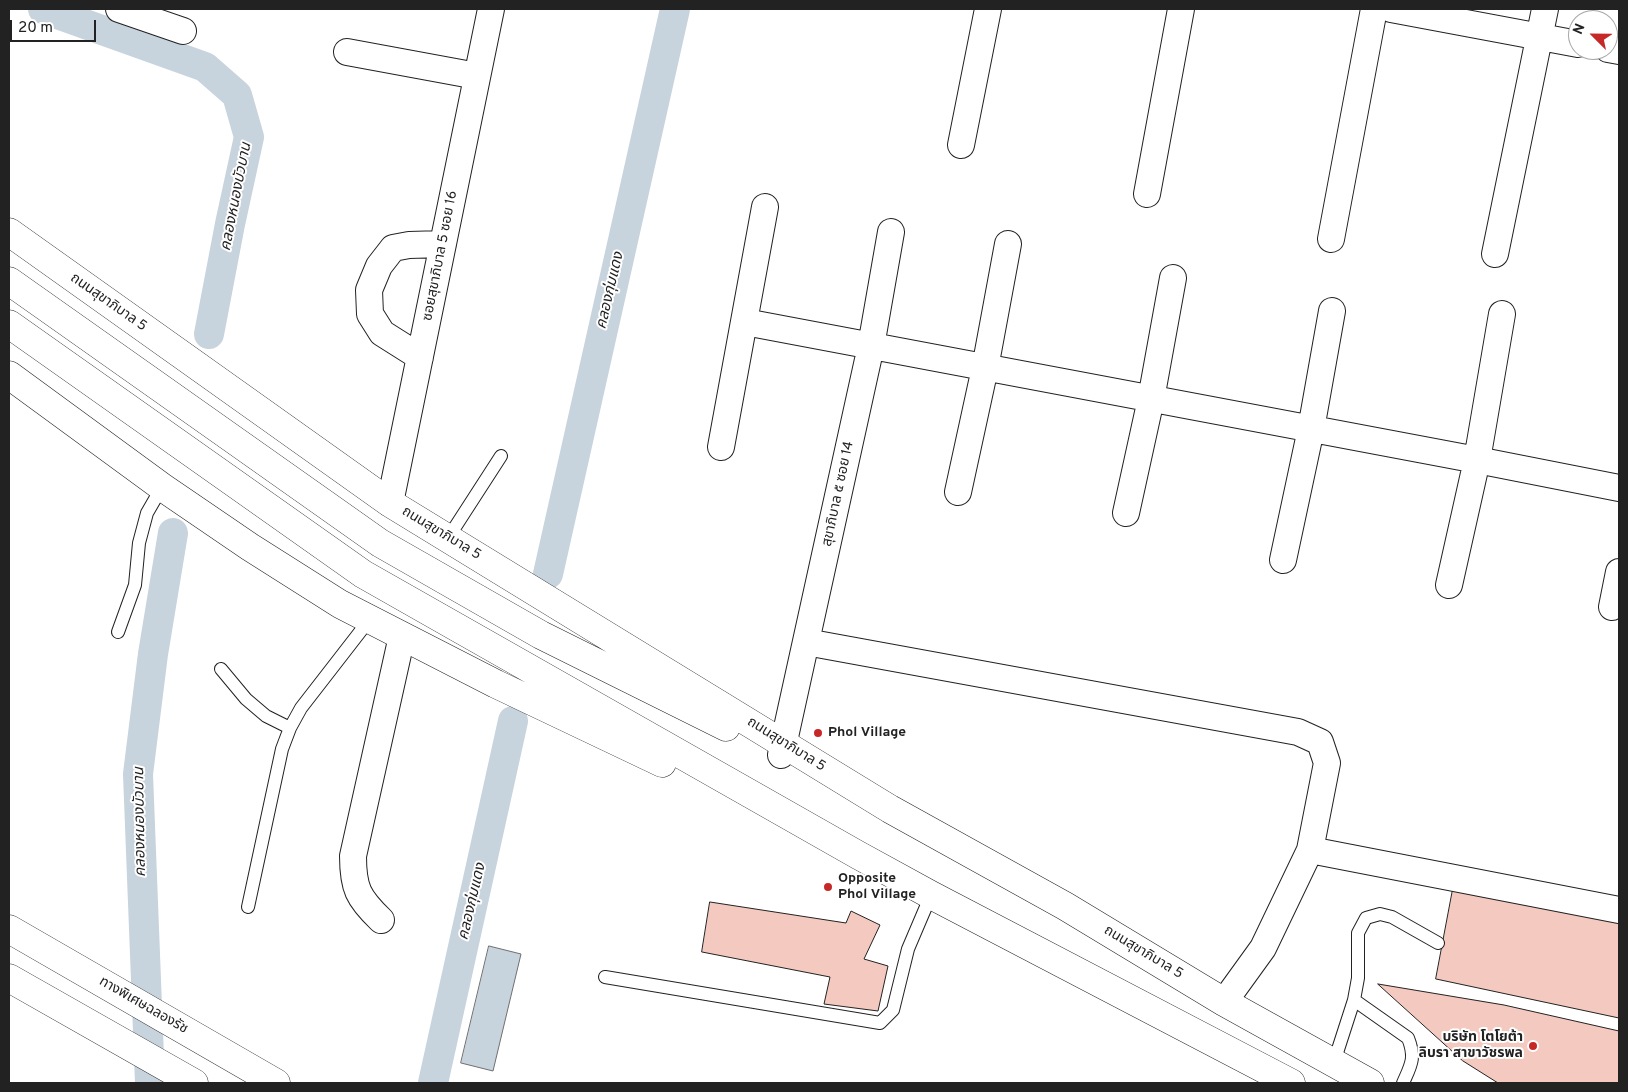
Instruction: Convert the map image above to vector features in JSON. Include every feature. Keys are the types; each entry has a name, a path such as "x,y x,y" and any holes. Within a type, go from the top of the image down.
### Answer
{"main road":[{"name":"ถนนสุขาภิบาล 5","path":"9,232 390,503 782,749 1065,906 1224,1002 1370,1083"},
{"name":"ถนนสุขาภิบาล 5","path":"9,282 380,543 541,634 782,749"},
{"path":"9,324 363,574 858,855 1291,1083"},
{"path":"9,375 162,488 340,604 496,684 858,855"},
{"name":"ทางพิเศษฉลองรัช","path":"9,929 276,1083"},
{"path":"9,978 194,1083"}],"street":[{"path":"118,9 183,31"},
{"name":"ซอยสุขาภิบาล 5 ซอย 16","path":"390,503 490,9"},
{"path":"961,145 988,9"},
{"path":"1147,194 1181,9"},
{"path":"1331,239 1374,9"},
{"path":"1391,9 1568,42"},
{"path":"1495,254 1545,9"},
{"path":"347,52 477,76"},
{"path":"721,446 765,208"},
{"name":"สุขาภิบาล ๕ ซอย 14","path":"782,749 871,346 891,232"},
{"path":"420,358 382,333 370,314 369,290 379,266 393,248 409,245 443,244"},
{"path":"958,492 985,368 1008,244"},
{"path":"1126,513 1151,398 1172,278"},
{"path":"1283,560 1311,430 1332,312"},
{"path":"1449,585 1477,460 1502,314"},
{"path":"745,322 1619,488"},
{"path":"1612,607 1619,572"},
{"path":"381,920 368,908 356,889 353,876 353,856 402,636"},
{"path":"806,642 1298,732 1320,742 1327,763 1310,850 1263,948 1224,1002"},
{"path":"1310,850 1619,910"}],"lane":[{"path":"448,538 501,456"},
{"path":"118,632 135,585 138,543 147,513 162,488"},
{"path":"248,907 282,749 290,728 301,708 370,619"},
{"path":"222,669 252,705 266,716 290,728"},
{"path":"605,977 880,1023 893,1010 908,949 931,895"},
{"path":"1334,1062 1354,1000 1358,978 1358,933 1366,918 1380,914 1392,917 1438,943"},
{"path":"1354,1000 1408,1038 1413,1058 1403,1083"}],"shaded area":[{"path":"489,946 521,954 493,1071 461,1063"}],"building":[{"path":"1453,889 1619,923 1619,1018 1436,979"},
{"path":"710,902 846,923 851,911 880,925 864,959 888,966 878,1011 824,1004 830,977 702,952"},
{"name":"บริษัท โตโยต้า ลิบรา สาขาวัชรพล","path":"1378,984 1504,1005 1619,1031 1619,1083 1498,1083 1463,1061"}],"waterway":[{"name":"คลองหนองบัวบาน","path":"43,9 205,67 237,95 249,137 209,334"},
{"name":"คลองกุ่มแดง","path":"548,574 675,9"},
{"name":"คลองหนองบัวบาน","path":"150,1083 138,774 153,654 173,533"},
{"name":"คลองกุ่มแดง","path":"433,1083 513,721"}],"place":[{"name":"Phol Village","path":"818,733"},
{"name":"Opposite Phol Village","path":"828,887"},
{"name":"บริษัท โตโยต้า ลิบรา สาขาวัชรพล","path":"1533,1046"}]}
